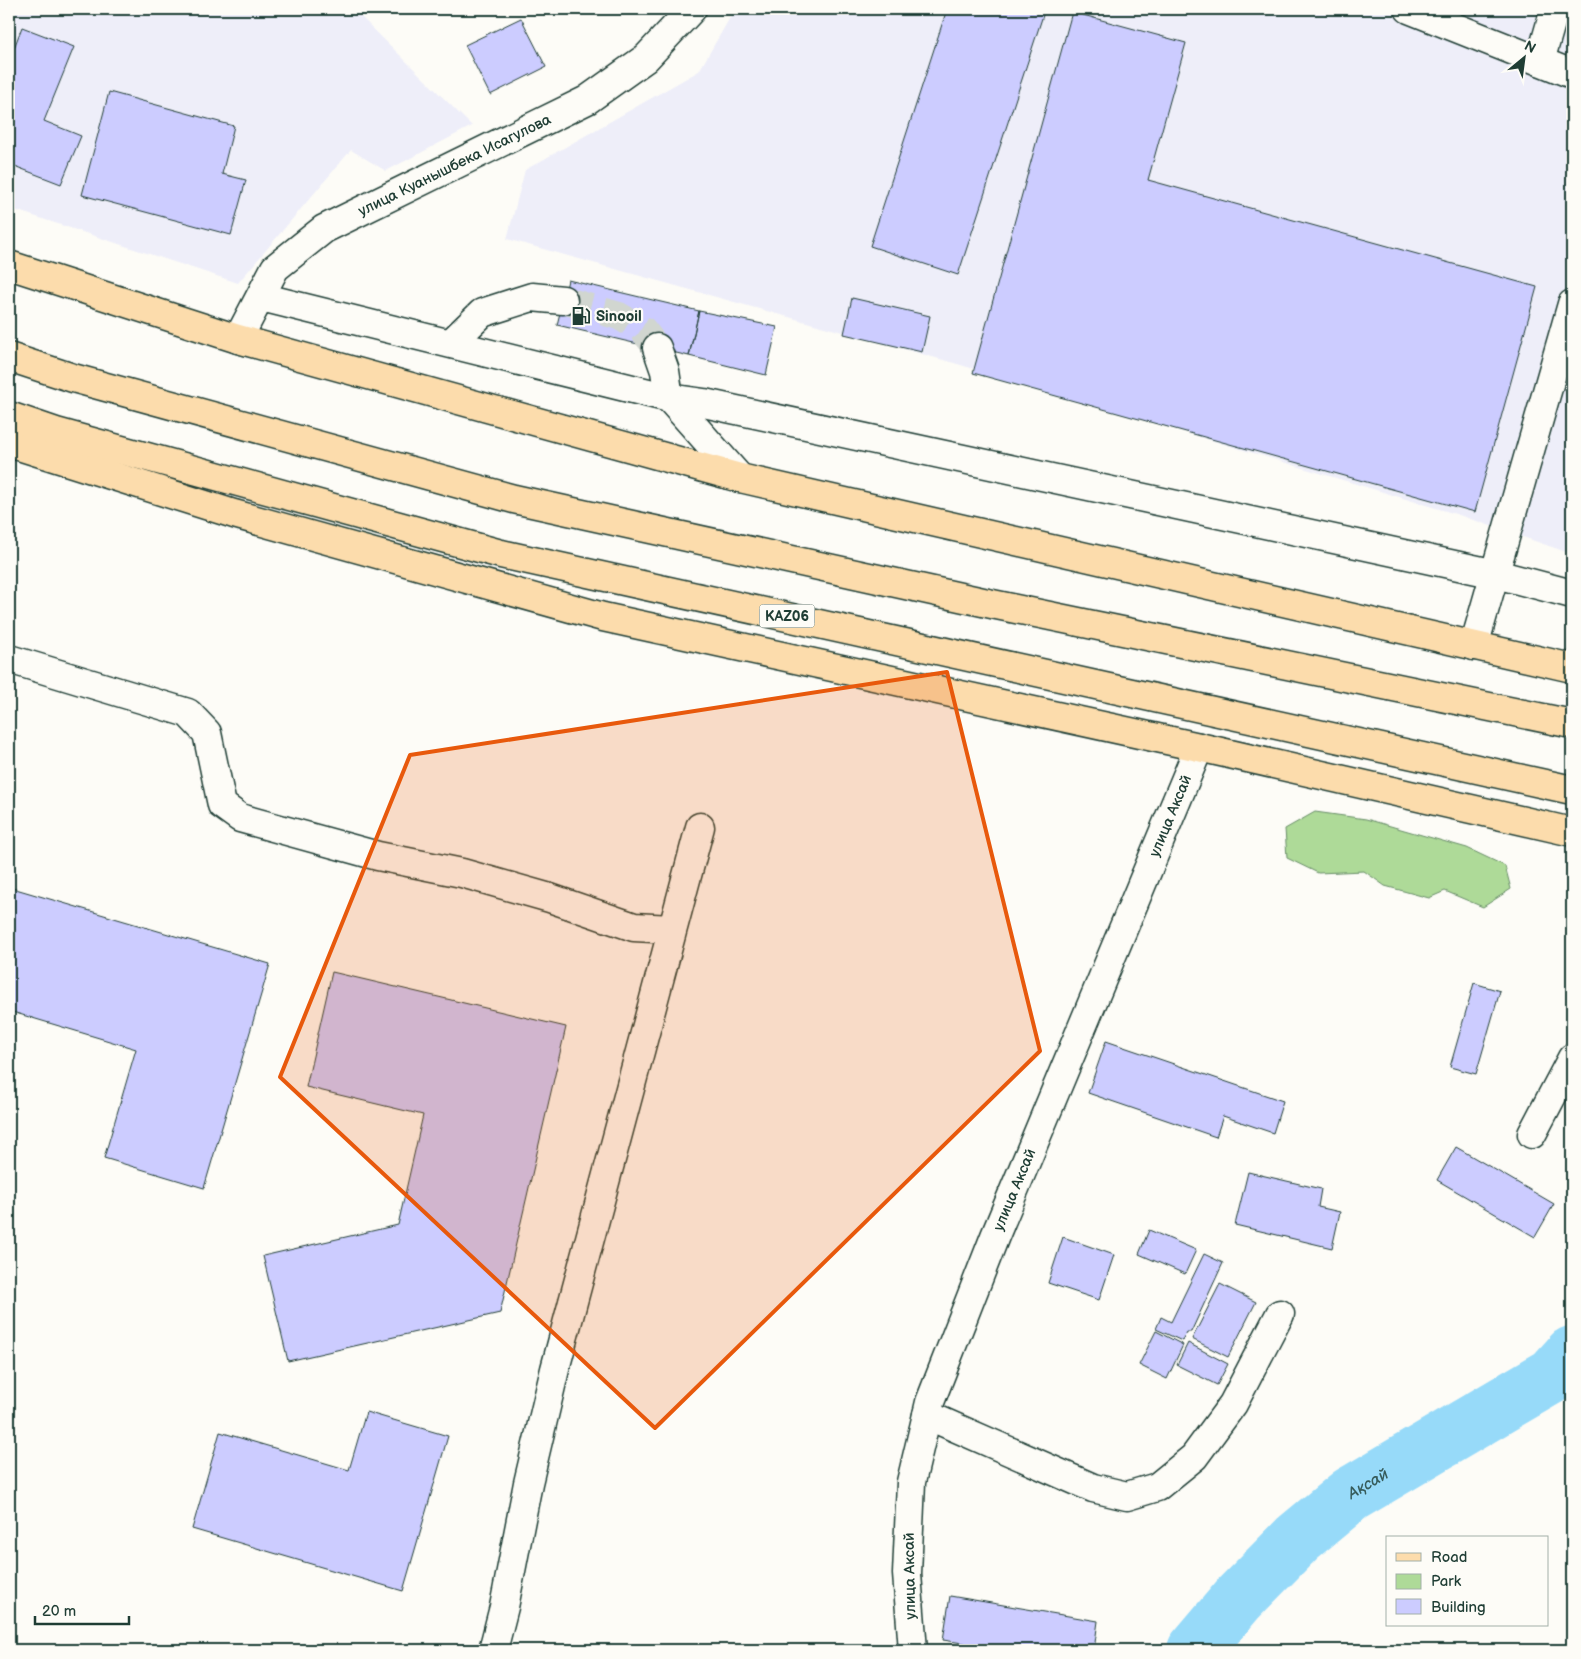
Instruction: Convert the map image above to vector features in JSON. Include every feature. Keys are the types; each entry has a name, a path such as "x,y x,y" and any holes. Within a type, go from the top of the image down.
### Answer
{"main road":[{"path":"9,265 238,339 740,478 1572,668"},
{"path":"9,357 73,378 514,499 992,604 1572,724"},
{"name":"KАZ06","path":"9,416 56,432 500,554 1572,790"},
{"path":"9,443 234,514 603,616 1199,747 1572,832"}],"street":[{"name":"улица Куанышбека Исагулова","path":"238,339 275,268 324,229 587,100 646,58 692,9"},
{"path":"1409,9 1572,74"},
{"path":"1540,61 1555,9"},
{"path":"260,296 669,398 704,403 1496,574 1572,594"},
{"path":"451,343 482,313 532,297 563,300"},
{"path":"1474,646 1572,304"},
{"path":"658,348 665,371 669,398 740,478"},
{"path":"9,659 188,713 206,733 222,804 240,818 378,856 462,873 550,898 634,927 672,929"},
{"name":"улица Аксай","path":"913,1650 907,1574 911,1482 930,1402 995,1236 1199,747"},
{"path":"493,1650 504,1607 528,1483 555,1369 700,827"},
{"path":"1532,1134 1572,1058"},
{"path":"927,1414 1093,1488 1127,1496 1157,1488 1194,1456 1234,1404 1280,1314"}],"highlighted area":[{"path":"947,672 1040,1051 655,1428 280,1077 410,755"}],"shaded area":[{"path":"9,9 353,9 472,126 386,171 351,150 238,283 9,208"},
{"path":"735,9 1572,9 1572,554 1459,515 954,363 507,239 525,170 699,71"}],"green space":[{"path":"1315,812 1366,819 1467,848 1505,866 1511,889 1483,907 1445,891 1429,898 1385,886 1364,871 1318,873 1287,858 1285,829"}],"building":[{"path":"947,9 1045,9 958,275 870,246"},
{"path":"1072,12 1186,43 1148,180 1537,287 1475,512 973,373"},
{"path":"521,18 546,67 490,95 465,45"},
{"path":"22,27 74,47 44,121 81,136 61,184 9,164 9,61"},
{"path":"109,92 234,126 222,174 246,180 231,235 82,195"},
{"path":"568,280 699,311 689,356 557,325"},
{"path":"852,298 930,316 922,352 844,334"},
{"path":"699,311 777,327 766,375 689,356"},
{"path":"9,887 270,964 204,1188 104,1158 136,1049 9,1011"},
{"path":"332,972 566,1027 500,1313 288,1361 263,1256 398,1225 423,1115 306,1087"},
{"path":"1474,983 1500,991 1476,1074 1450,1067"},
{"path":"1106,1041 1283,1101 1273,1133 1223,1116 1216,1137 1088,1093"},
{"path":"1456,1147 1554,1204 1535,1237 1437,1180"},
{"path":"1248,1172 1321,1189 1318,1207 1340,1212 1332,1248 1235,1225"},
{"path":"1149,1230 1196,1250 1185,1274 1139,1254"},
{"path":"1063,1237 1114,1255 1099,1300 1048,1283"},
{"path":"1204,1254 1223,1263 1191,1332 1187,1332 1182,1341 1156,1329 1161,1317 1171,1322"},
{"path":"1220,1284 1256,1302 1228,1357 1192,1339"},
{"path":"1156,1331 1183,1345 1167,1379 1139,1365"},
{"path":"1188,1343 1228,1364 1217,1385 1177,1365"},
{"path":"366,1412 448,1436 403,1591 192,1529 220,1432 349,1470"},
{"path":"950,1596 1098,1621 1094,1650 1008,1650 943,1640"}],"waterway":[{"name":"Ақсай","path":"1195,1650 1239,1598 1298,1538 1351,1494 1553,1375 1572,1354"}],"tunnel":[{"path":"563,300 619,316 643,330 657,348"}],"place":[{"name":"Sinooil","path":"581,316"}]}
